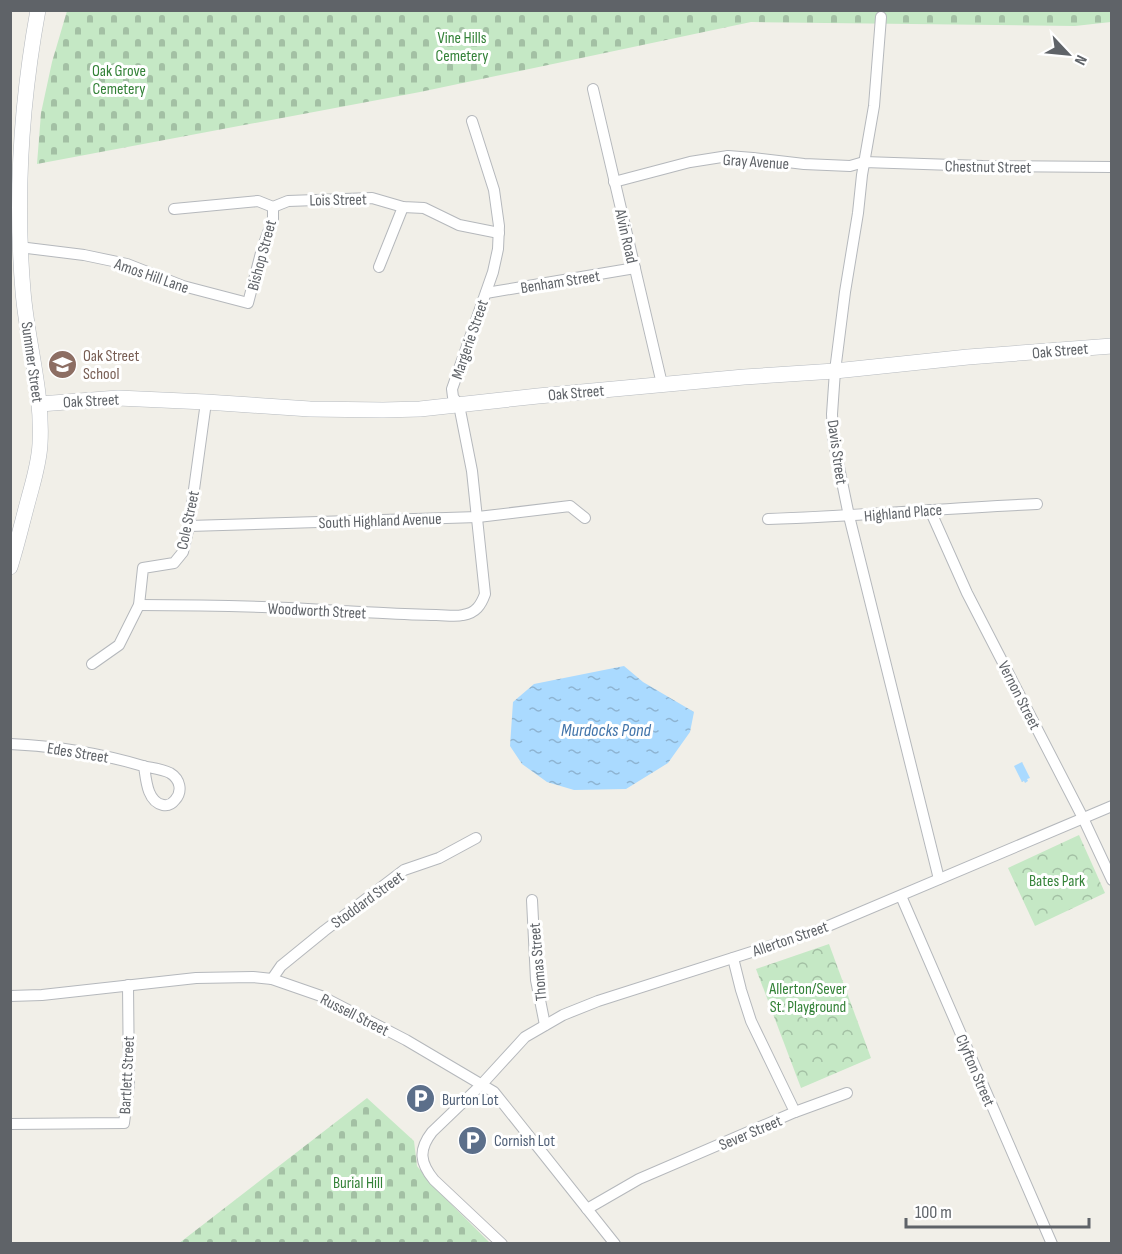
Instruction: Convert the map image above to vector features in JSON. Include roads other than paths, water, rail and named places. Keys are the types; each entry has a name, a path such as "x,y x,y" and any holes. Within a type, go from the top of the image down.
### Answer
{"main road":[{"name":"Summer Street","path":"10,567 39,460 40,442 40,404 24,305 20,247 21,144 26,89 38,10"},
{"path":"10,157 20,177"},
{"name":"Oak Street","path":"40,404 118,398 347,410 420,409 662,384 1112,346"}],"street":[{"name":"Davis Street","path":"881,17 874,106 835,371 833,438 849,516 939,879"},
{"name":"Alvin Road","path":"593,88 662,384"},
{"name":"Margerie Street","path":"472,121 494,190 499,233 497,260 452,389 453,397 459,405 472,471 485,594"},
{"name":"Gray Avenue","path":"614,182 690,162 728,156 838,166 850,166 864,162"},
{"name":"Chestnut Street","path":"864,162 1112,167"},
{"name":"Lois Street","path":"174,209 258,201 273,207 288,201 372,198 403,207 424,208 459,225 499,233"},
{"name":"Bishop Street","path":"248,303 262,249 273,219 273,207"},
{"path":"379,267 403,207"},
{"name":"Amos Hill Lane","path":"20,247 84,255 127,264 183,286 248,303"},
{"name":"Benham Street","path":"486,293 635,268"},
{"name":"Cole Street","path":"92,664 119,645 139,605 143,568 174,563 183,552 189,526 206,402"},
{"name":"Highland Place","path":"768,519 1037,504"},
{"name":"South Highland Avenue","path":"189,526 478,517 570,506 585,518"},
{"name":"Vernon Street","path":"930,510 967,593 1083,818 1112,880"},
{"name":"Woodworth Street","path":"139,605 215,605 462,616 477,609 485,594"},
{"name":"Edes Street","path":"10,744 79,750 144,766"},
{"name":"Allerton Street","path":"502,1244 427,1172 422,1160 422,1150 427,1139 525,1037 563,1015 598,1000 814,932 1112,806"},
{"name":"Stoddard Street","path":"272,979 281,966 404,870 439,858 476,838"},
{"name":"Clyfton Street","path":"901,896 1052,1244"},
{"name":"Thomas Street","path":"532,900 536,980 544,1025"},
{"name":"Sever Street","path":"587,1209 639,1179 795,1112 751,1021 733,957"},
{"name":"Russell Street","path":"10,996 42,995 196,978 253,977 272,979 321,996 406,1040 497,1095 615,1244"},
{"name":"Bartlett Street","path":"10,1124 124,1124 129,1084 128,986"},
{"path":"795,1112 847,1093"}],"water":[{"name":"Murdocks Pond","path":"624,666 643,682 694,712 690,732 668,763 626,789 574,790 547,782 522,764 510,746 513,702 534,684"},
{"path":"1022,762 1030,778 1025,783 1022,782 1014,766"}],"place":[{"name":"Oak Street School","path":"62,364"},
{"name":"Burton Lot","path":"421,1099"},
{"name":"Cornish Lot","path":"473,1140"}],"park label":[{"name":"Vine Hills Cemetery","path":"462,46"},
{"name":"Oak Grove Cemetery","path":"119,79"},
{"name":"Bates Park","path":"1057,880"},
{"name":"Allerton/Sever St. Playground","path":"808,997"},
{"name":"Burial Hill","path":"358,1182"}]}
